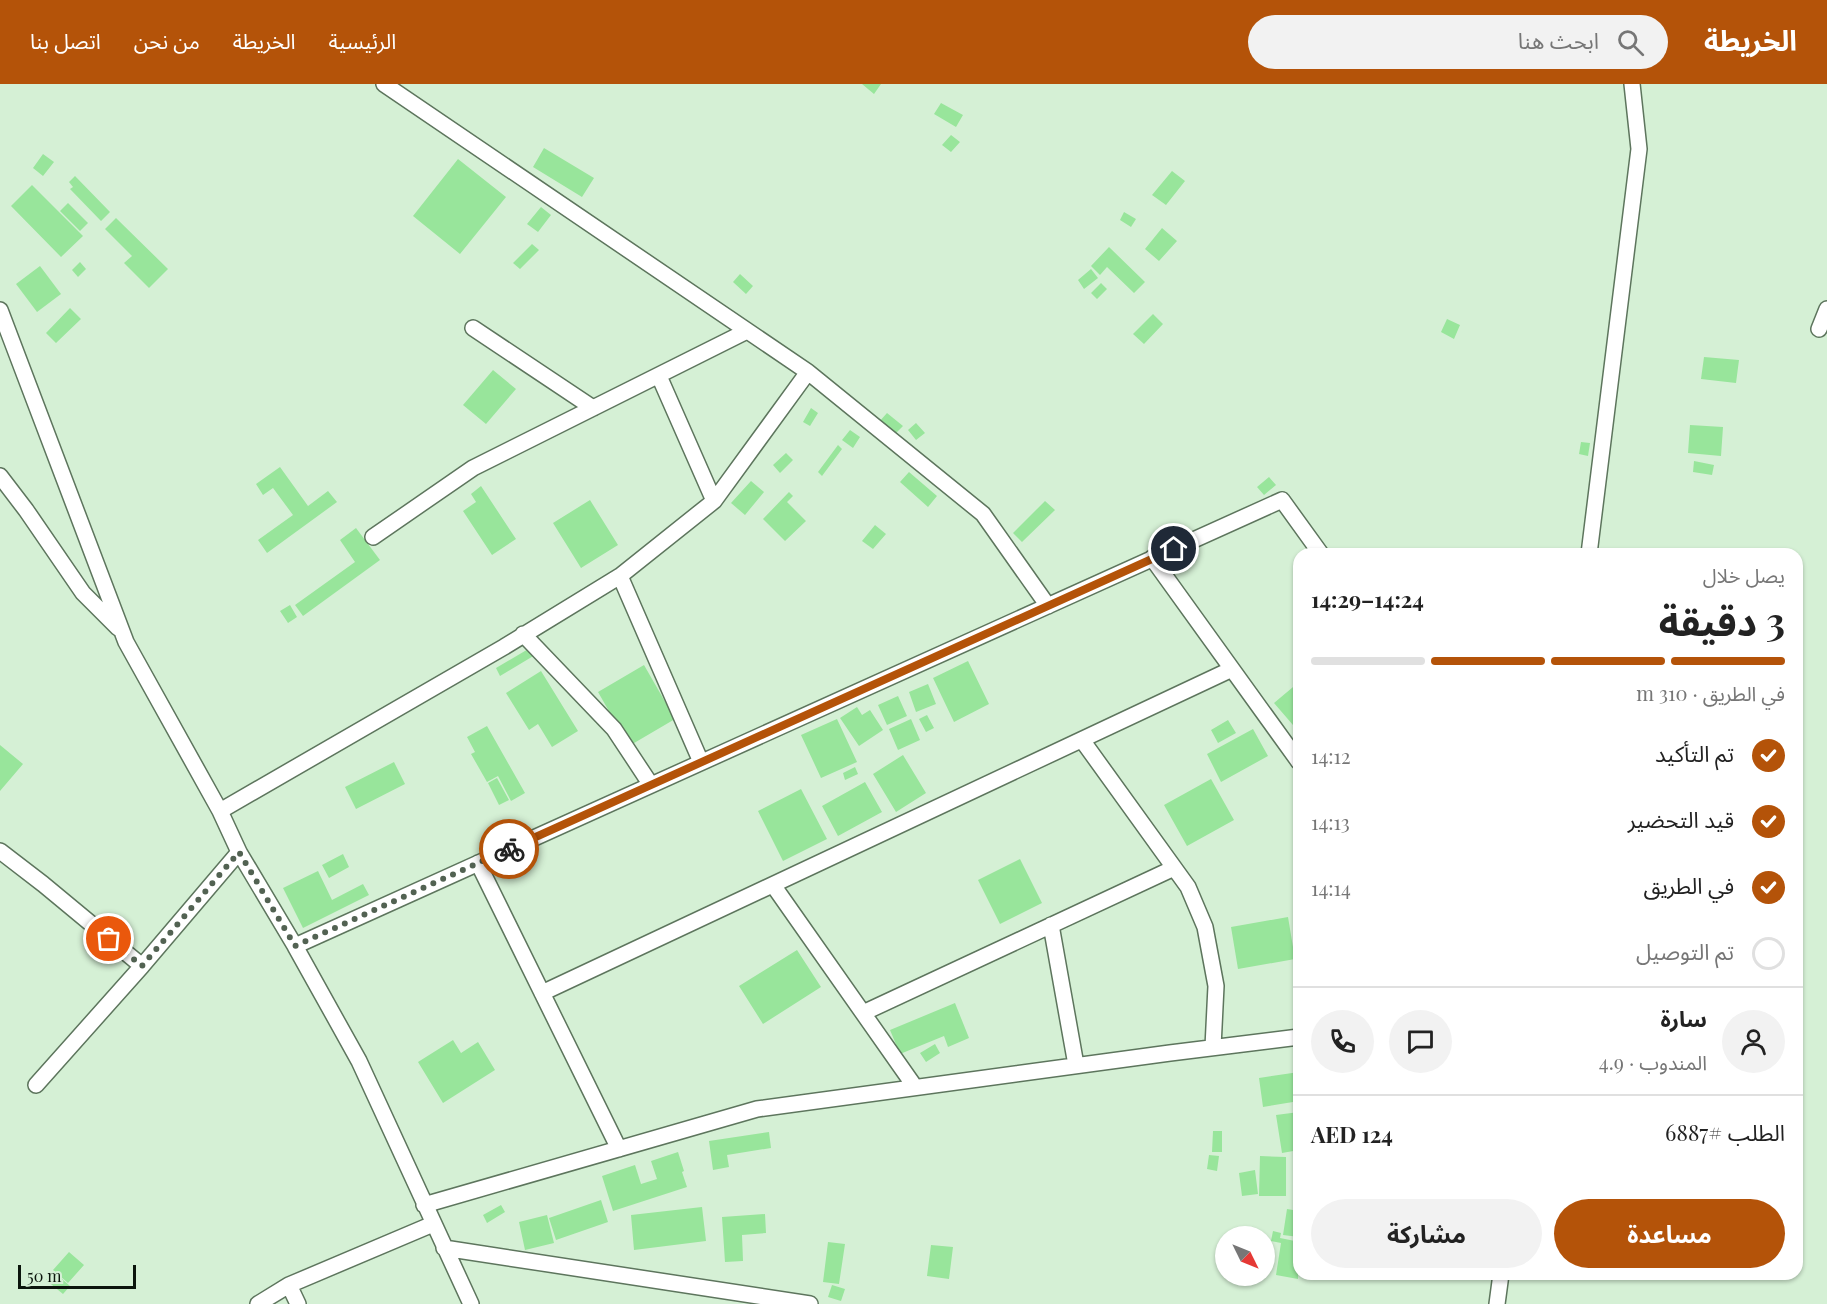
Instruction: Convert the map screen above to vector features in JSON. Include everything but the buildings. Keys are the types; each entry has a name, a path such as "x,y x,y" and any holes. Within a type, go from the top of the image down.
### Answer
{"street":[{"path":"384,84 808,372 983,514 1048,606"},
{"path":"1590,548 1639,149 1632,84"},
{"path":"1819,329 1827,309"},
{"path":"0,310 126,642 220,811 239,852 359,1061 471,1304"},
{"path":"472,328 593,408"},
{"path":"373,537 473,468 747,331"},
{"path":"220,811 620,576 714,501 808,372"},
{"path":"659,376 714,501"},
{"path":"0,476 83,593 122,632"},
{"path":"295,946 1282,500 1317,548"},
{"path":"1152,558 1293,754"},
{"path":"620,576 701,762"},
{"path":"524,634 614,729 651,784"},
{"path":"542,993 1232,669"},
{"path":"1082,740 1188,886 1205,927 1216,986 1213,1047"},
{"path":"0,851 142,966"},
{"path":"36,1084 142,966 239,852"},
{"path":"478,863 619,1149"},
{"path":"863,1013 1174,868"},
{"path":"773,885 915,1087"},
{"path":"1050,926 1076,1065"},
{"path":"424,1204 757,1109 1293,1038"},
{"path":"258,1304 289,1285 433,1224"},
{"path":"444,1248 810,1304"},
{"path":"1497,1304 1500,1280"},
{"path":"289,1285 298,1304"}],"way so far":[{"path":"109,939 142,966 239,852 295,946 509,849"}],"route":[{"path":"509,849 1174,549"}]}
